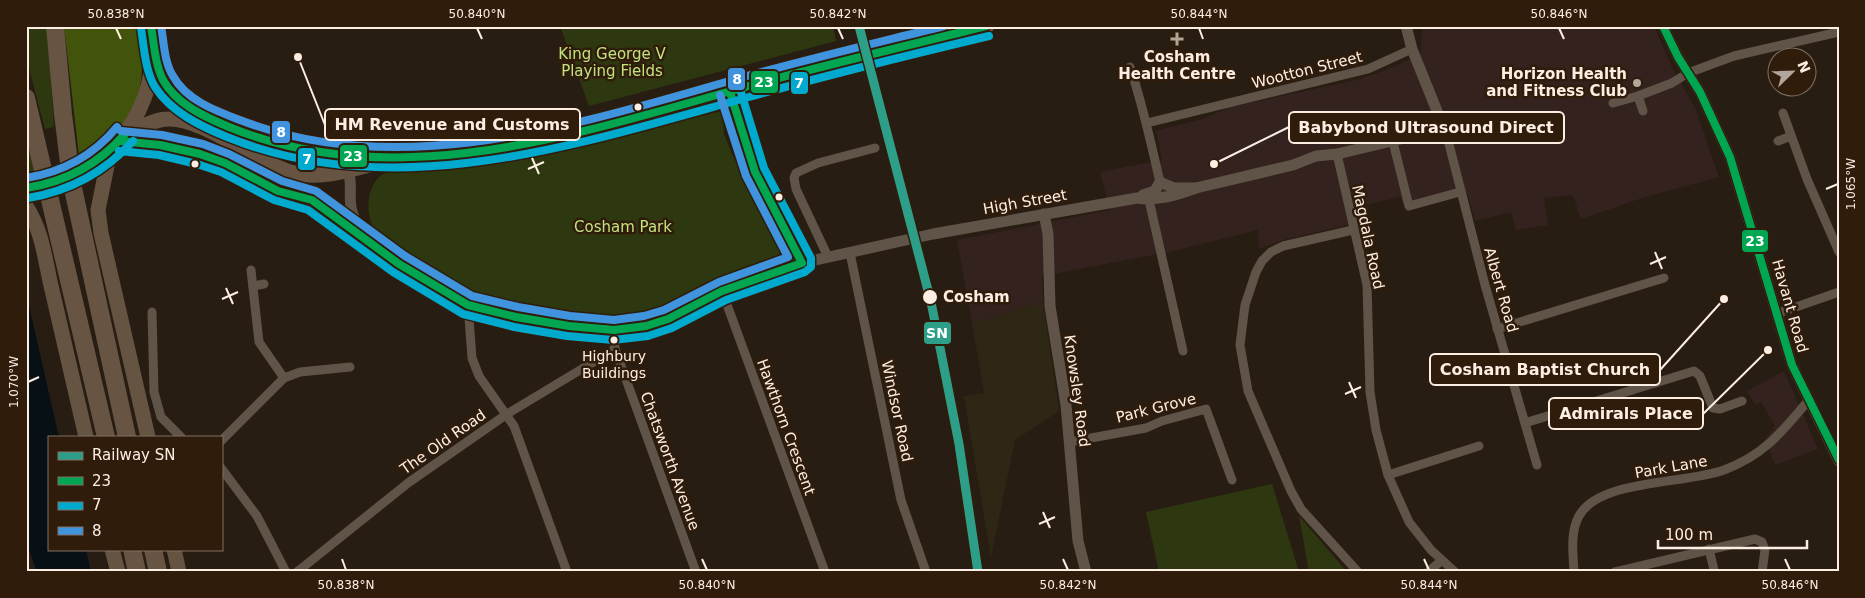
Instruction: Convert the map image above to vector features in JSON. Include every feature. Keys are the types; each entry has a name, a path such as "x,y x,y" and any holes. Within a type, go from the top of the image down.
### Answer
{"highway":[{"path":"56,26 63,114 81,229 127,436"},
{"path":"26,98 106,436"},
{"path":"110,151 98,210 101,233 148,436"},
{"path":"26,206 42,240 86,436"},
{"path":"26,223 41,255 51,285"},
{"path":"112,550 118,572"},
{"path":"132,550 137,572"},
{"path":"152,550 158,572"},
{"path":"174,550 179,572"}],"main road":[{"path":"151,26 163,79 186,105 225,125 260,138 299,150 343,156 466,153 544,139 987,26"},
{"path":"26,188 45,185 76,175 110,151 125,134 142,106 148,89 153,69 154,42"},
{"path":"125,134 167,119 178,120 291,172 322,175 349,172 399,156"}],"street":[{"path":"1183,351 1143,199 1182,194 1196,188 1293,165 1316,156 1337,154 1426,133 1434,126 1437,111 1412,49 1406,26"},
{"name":"Havant Road","path":"1664,26 1712,116 1730,157 1792,364 1808,401 1839,461"},
{"path":"1613,103 1638,96 1672,83 1688,73 1755,50 1839,32"},
{"name":"Wootton Street","path":"1147,123 1362,71 1412,49"},
{"path":"1130,67 1147,123 1160,182 1174,188 1196,188"},
{"path":"1638,96 1643,111"},
{"path":"1783,113 1807,179 1839,252"},
{"name":"Albert Road","path":"1434,126 1444,132 1448,140 1460,192 1497,328 1537,465"},
{"path":"1778,141 1791,136"},
{"path":"1393,142 1409,206 1460,192"},
{"path":"828,257 796,189 794,178 796,173 818,163 875,148"},
{"name":"Magdala Road","path":"1337,154 1367,285 1372,410 1388,476 1409,522 1441,561 1455,572"},
{"path":"343,156 349,172 349,206 354,220 369,240"},
{"path":"291,172 312,200 369,240"},
{"name":"High Street","path":"369,240 399,264 468,305 534,320 614,330 646,326 668,319 722,291 789,267 918,237 1044,214 1143,199 1155,191 1160,182"},
{"name":"Knowsley Road","path":"1044,214 1048,234 1050,306 1066,405 1078,541 1086,572"},
{"path":"1353,230 1283,246 1271,252 1262,261 1256,272 1245,305 1240,345 1248,390 1291,492 1301,509 1358,572"},
{"name":"Windsor Road","path":"850,253 901,500 926,572"},
{"path":"251,270 259,342 284,378"},
{"path":"1497,328 1664,278"},
{"path":"253,286 264,284"},
{"name":"Hawthorn Crescent","path":"722,291 825,572"},
{"path":"1776,314 1839,292"},
{"path":"468,305 472,358 479,376 514,426 567,572"},
{"path":"152,312 154,392 161,418 180,436"},
{"name":"Chatsworth Avenue","path":"614,330 615,349 696,572"},
{"name":"The Old Road","path":"297,572 408,482 507,414 615,349"},
{"path":"222,440 284,378 300,372 350,367"},
{"path":"1524,423 1694,372 1700,376 1712,408 1720,409 1742,401"},
{"name":"Park Lane","path":"1574,572 1573,536 1578,517 1593,500 1614,492 1710,475 1727,469 1762,451 1775,441 1808,401"},
{"name":"Park Grove","path":"1069,442 1146,428 1162,421 1206,409 1232,480"},
{"path":"1388,476 1479,446"},
{"path":"222,469 234,483 256,516 286,572"},
{"path":"1615,572 1640,569 1748,539 1759,539 1764,546 1762,572"},
{"path":"1709,549 1714,570"},
{"path":"1428,572 1441,561"}],"shaded area":[{"path":"1422,26 1654,26 1672,67 1696,110 1719,177 1642,198 1581,219 1573,195 1544,198 1548,225 1516,230 1511,212 1475,221 1467,193 1406,212 1400,197 1356,207 1360,222 1283,240 1259,249 1258,230 1169,252 1042,276 1043,302 972,323 957,240 1110,210 1100,172 1162,160 1156,131 1202,119 1231,107 1361,79 1396,66 1421,53"},
{"path":"26,293 59,436 48,436 48,550 86,550 91,572 37,572 26,541"},
{"path":"1043,302 1059,411 1015,440 991,557 964,396 984,393 972,323"},
{"path":"1784,371 1818,449 1775,465 1765,439 1775,426 1761,402 1755,405 1747,391"}],"green space":[{"path":"26,26 48,26 54,127 45,129 26,57"},
{"path":"64,26 136,26 142,57 140,87 130,116 111,141 80,164"},
{"name":"King George V Playing Fields","path":"560,26 833,26 836,41 589,106"},
{"path":"731,108 750,172 738,149 733,134 729,109"},
{"name":"Cosham Park","path":"722,111 724,134 732,154 786,253 713,283 657,313 628,318 525,308 478,295 434,273 374,229 371,222 368,207 370,192 377,179 387,172 447,169 516,158 585,144"},
{"path":"26,140 36,176 26,177"},
{"path":"1272,484 1299,572 1159,572 1146,512"},
{"path":"1299,516 1347,572 1309,572"}],"rail line":[{"name":"SN","path":"859,26 931,302 959,444 978,572"}],"transit line":[{"name":"23","path":"151,26 156,61 163,80 183,103 210,119 229,127 293,147 357,156 423,157 488,150 554,138 805,71 986,26"},
{"name":"8","path":"161,26 166,58 170,70 186,92 202,104 240,120 301,138 364,146 427,146 491,140 555,128 791,64 944,26"},
{"name":"23","path":"1663,26 1678,57 1700,92 1730,157 1792,365 1839,460"},
{"name":"7","path":"141,28 147,66 155,87 169,104 207,128 227,137 291,157 356,166 422,167 489,160 555,148 839,73 989,36"},
{"name":"7","path":"119,151 159,155 197,164 221,172 274,200 308,210 393,272 463,314 514,327 567,336 613,340 648,336 672,328 726,300 805,272 811,267 811,258 764,168 740,89"},
{"name":"23","path":"120,141 160,145 200,154 225,163 278,191 312,200 399,264 468,305 516,317 569,326 614,330 646,326 668,319 722,291 802,263 755,172 730,92"},
{"name":"8","path":"121,131 162,135 203,144 229,154 282,181 316,191 405,256 472,296 518,307 570,316 614,320 644,316 664,310 719,282 788,257 746,176 720,95"},
{"name":"8","path":"26,178 53,172 77,161 98,146 117,127"},
{"name":"23","path":"26,188 55,181 80,170 104,155 125,134"},
{"name":"7","path":"28,198 58,191 85,179 110,162 133,141"}],"place":[{"name":"Cosham Health Centre","path":"1177,39"},
{"name":"HM Revenue and Customs","path":"298,57"},
{"name":"Horizon Health and Fitness Club","path":"1637,83"},
{"name":"Babybond Ultrasound Direct","path":"1214,164"},
{"name":"Cosham","path":"930,297"},
{"name":"Cosham Baptist Church","path":"1724,299"},
{"name":"Highbury Buildings","path":"614,340"},
{"name":"Admirals Place","path":"1768,350"}]}
